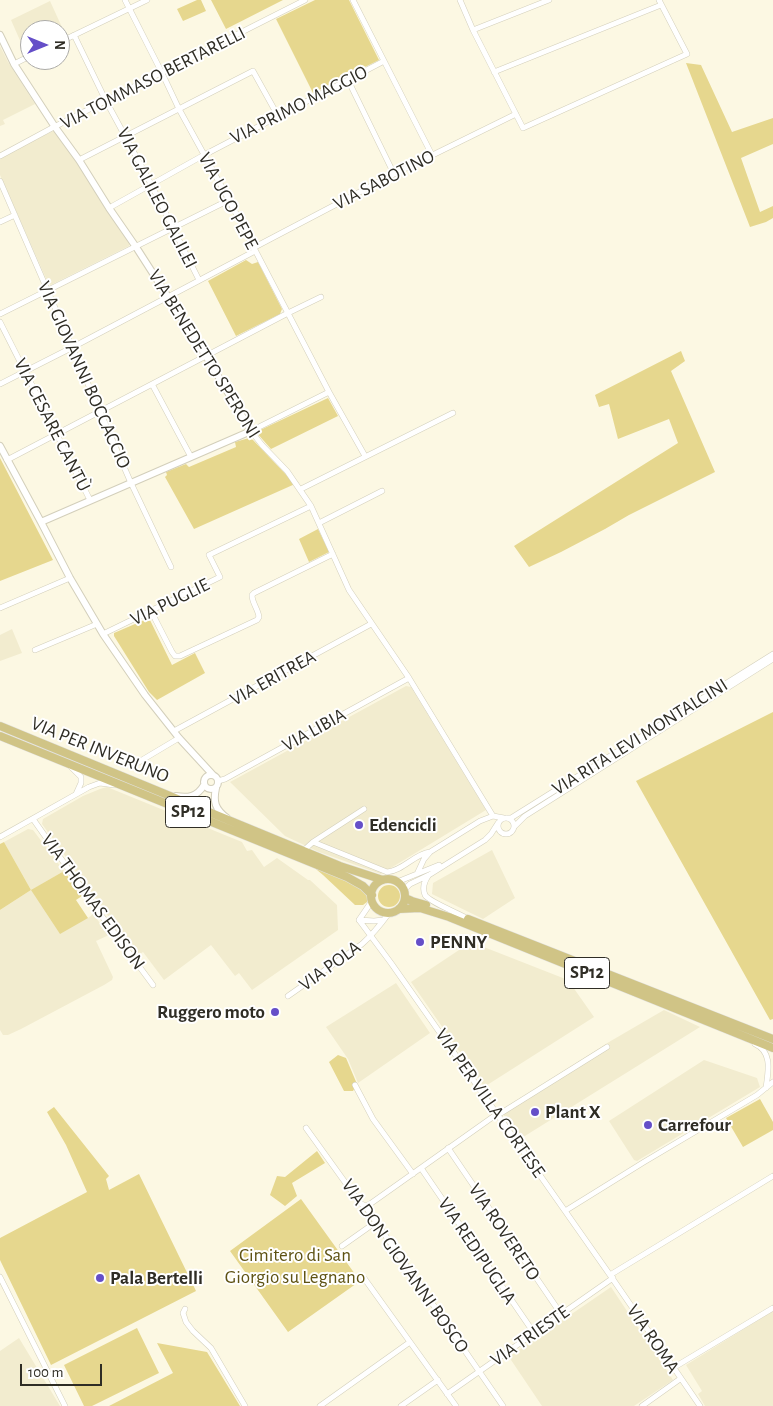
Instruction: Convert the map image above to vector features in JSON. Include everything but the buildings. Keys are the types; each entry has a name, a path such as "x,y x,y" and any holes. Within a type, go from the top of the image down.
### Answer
{"main road":[{"name":"VIA PER INVERUNO","path":"0,726 303,851 383,880"},
{"name":"VIA PER INVERUNO","path":"0,736 347,877 363,886 372,898"},
{"path":"383,880 397,882 404,894 404,902 399,909 389,913 379,910 372,898 375,886 383,880"},
{"name":"SP12","path":"404,894 412,901 470,920 773,1039"},
{"name":"SP12","path":"399,909 420,908 449,917 773,1048"}],"street":[{"name":"VIA UGO PEPE","path":"125,0 179,109 365,456"},
{"path":"70,37 148,0"},
{"name":"VIA TOMMASO BERTARELLI","path":"0,156 305,0"},
{"path":"354,0 432,155"},
{"path":"460,0 473,30 494,72 524,128 687,54 660,3 494,72"},
{"path":"473,30 548,0"},
{"name":"VIA BENEDETTO SPERONI","path":"0,35 14,64 168,296 251,431 287,471 312,506 349,590 409,678 493,816"},
{"name":"VIA GALILEO GALILEI","path":"74,35 106,102 126,136 199,280"},
{"path":"14,64 20,61"},
{"name":"VIA PRIMO MAGGIO","path":"109,208 204,155 384,61"},
{"path":"79,160 253,71 278,116"},
{"path":"348,80 394,174"},
{"name":"VIA SABOTINO","path":"0,384 199,280 394,174 516,114"},
{"name":"VIA GIOVANNI BOCCACCIO","path":"0,181 131,483 171,567"},
{"path":"0,314 229,200"},
{"path":"0,222 15,215"},
{"path":"7,460 288,313 321,298"},
{"name":"VIA CESARE CANTÙ","path":"0,322 90,500"},
{"path":"152,384 190,457"},
{"path":"41,522 251,431 329,392"},
{"path":"301,489 453,413"},
{"path":"0,446 70,578 103,634 145,696 179,738 214,775 217,785 214,798 215,804 220,813 233,821"},
{"path":"319,523 382,491"},
{"name":"VIA PUGLIE","path":"103,634 220,576 209,555 312,506"},
{"path":"151,611 172,652 175,656 180,656 257,620 259,613 252,598 254,593 333,554"},
{"path":"0,608 70,578"},
{"path":"35,650 97,624"},
{"name":"VIA ERITREA","path":"174,731 372,624"},
{"name":"VIA RITA LEVI MONTALCINI","path":"505,818 511,818 773,654"},
{"name":"VIA RITA LEVI MONTALCINI","path":"514,828 525,816 773,659"},
{"name":"VIA LIBIA","path":"217,785 409,678"},
{"path":"132,766 179,738"},
{"path":"200,760 205,782 209,789 217,785"},
{"path":"64,762 81,777 81,783 76,794"},
{"path":"166,794 192,797 197,794 209,775 214,775"},
{"path":"0,837 89,787 110,784 136,791"},
{"path":"303,851 313,842 364,809"},
{"path":"313,842 387,872 394,871 420,855 430,852 480,821 493,816 505,818 513,822 514,828 510,834 484,840"},
{"path":"404,894 410,884 429,875 484,840 491,834 498,823 505,818"},
{"name":"VIA THOMAS EDISON","path":"33,819 153,985"},
{"path":"498,823 499,831 505,835"},
{"path":"418,872 424,859 430,852"},
{"path":"397,882 451,860"},
{"path":"408,862 415,863 418,872"},
{"path":"429,875 425,880 424,889 429,899 470,920"},
{"path":"372,898 360,920 383,920"},
{"path":"371,936 389,913"},
{"name":"VIA PER VILLA CORTESE","path":"360,920 610,1275"},
{"name":"VIA POLA","path":"288,996 371,936"},
{"path":"665,1004 675,1011 758,1045 764,1050 767,1057 766,1088"},
{"path":"365,1206 498,1115 607,1047"},
{"path":"565,1211 750,1099 773,1082"},
{"path":"355,1085 374,1119 413,1174"},
{"name":"VIA DON GIOVANNI BOSCO","path":"306,1128 360,1203 365,1206 502,1406"},
{"name":"VIA ROVERETO","path":"448,1148 561,1314"},
{"name":"VIA REDIPUGLIA","path":"421,1168 534,1333"},
{"name":"VIA TRIESTE","path":"447,1394 561,1314 610,1275 773,1176"},
{"path":"342,1246 376,1222"},
{"name":"VIA ROMA","path":"610,1275 700,1406"},
{"path":"0,1277 65,1406"},
{"path":"364,1278 456,1406"},
{"path":"673,1368 773,1308"},
{"path":"185,1309 183,1313 186,1322 210,1348 245,1406"},
{"path":"320,1406 410,1342"},
{"path":"642,1406 680,1379"},
{"path":"401,1406 438,1380"}],"shaded area":[{"path":"50,1 59,20 20,20 20,40 11,20"},
{"path":"0,46 35,104 3,120 5,124 0,126"},
{"path":"53,131 58,132 130,244 51,285 48,283 0,175 0,158"},
{"path":"12,629 22,653 0,661 0,635"},
{"path":"406,686 411,687 486,810 381,874 319,852 285,836 230,782"},
{"path":"107,787 242,842 247,851 252,850 264,867 277,858 310,880 337,905 338,930 252,990 239,973 235,976 211,945 164,980 143,952 137,956 42,824 43,819 83,796"},
{"path":"28,829 33,830 64,871 32,890 88,918 93,914 109,935 96,941 113,977 112,980 104,985 21,1029 8,1035 3,1035 0,1030 0,910 31,890 4,842"},
{"path":"492,850 515,898 483,919 432,894 433,883"},
{"path":"471,942 568,980 594,1017 484,1087 411,982"},
{"path":"396,983 430,1033 358,1083 348,1059 326,1027"},
{"path":"664,1010 700,1027 520,1139 501,1111 609,1042"},
{"path":"704,1060 757,1078 760,1087 637,1161 634,1160 609,1121"},
{"path":"611,1287 673,1380 634,1406 542,1406 509,1357"},
{"path":"773,1311 773,1406 705,1406 698,1394 702,1391 686,1365"},
{"path":"19,1338 60,1406 0,1406 0,1351"}],"green space":[{"path":"201,0 206,11 183,21 177,9"},
{"path":"211,0 283,0 226,29"},
{"path":"315,0 349,0 379,60 313,93 276,19"},
{"path":"686,63 701,65 732,132 773,118 773,144 741,158 760,212 773,206 773,218 766,222 750,227"},
{"path":"246,260 252,264 258,262 282,309 280,314 236,336 208,281"},
{"path":"681,351 685,361 671,371 715,472 529,567 514,546 678,443 669,419 618,439 609,404 599,407 595,395"},
{"path":"328,398 338,416 271,449 256,432"},
{"path":"249,438 295,484 194,529 165,477 167,475 166,472 186,464 189,467 236,447 235,442"},
{"path":"0,458 53,560 0,581"},
{"path":"318,529 329,552 309,562 299,539"},
{"path":"149,618 172,665 195,653 205,673 157,700 149,692 114,636 114,633"},
{"path":"773,712 773,1019 770,1020 636,781"},
{"path":"4,842 31,890 0,910 0,844"},
{"path":"310,864 357,886 366,894 367,902 363,905 355,905"},
{"path":"64,871 82,896 76,900 88,918 60,934 31,890"},
{"path":"389,885 397,888 400,896 397,904 389,907 381,904 378,896 381,888"},
{"path":"338,1055 346,1058 357,1084 353,1091 344,1091 329,1062"},
{"path":"760,1099 773,1122 773,1130 743,1147 726,1118"},
{"name":"Pala Bertelli","path":"54,1107 109,1176 106,1179 109,1190 139,1174 196,1291 51,1365 0,1260 0,1238 87,1192 66,1145 47,1112"},
{"path":"317,1151 325,1163 292,1183 297,1196 285,1206 270,1195 277,1176 285,1177"},
{"name":"Cimitero di San Giorgio su Legnano","path":"301,1199 360,1281 288,1332 230,1251"},
{"path":"137,1328 159,1373 92,1406 84,1406 64,1365"},
{"path":"157,1343 207,1352 240,1406 109,1406 173,1373"}],"place":[{"name":"Edencicli","path":"359,825"},
{"name":"PENNY","path":"420,942"},
{"name":"Ruggero moto","path":"275,1012"},
{"name":"Plant X","path":"535,1112"},
{"name":"Carrefour","path":"648,1125"},
{"name":"Pala Bertelli","path":"100,1278"}]}
